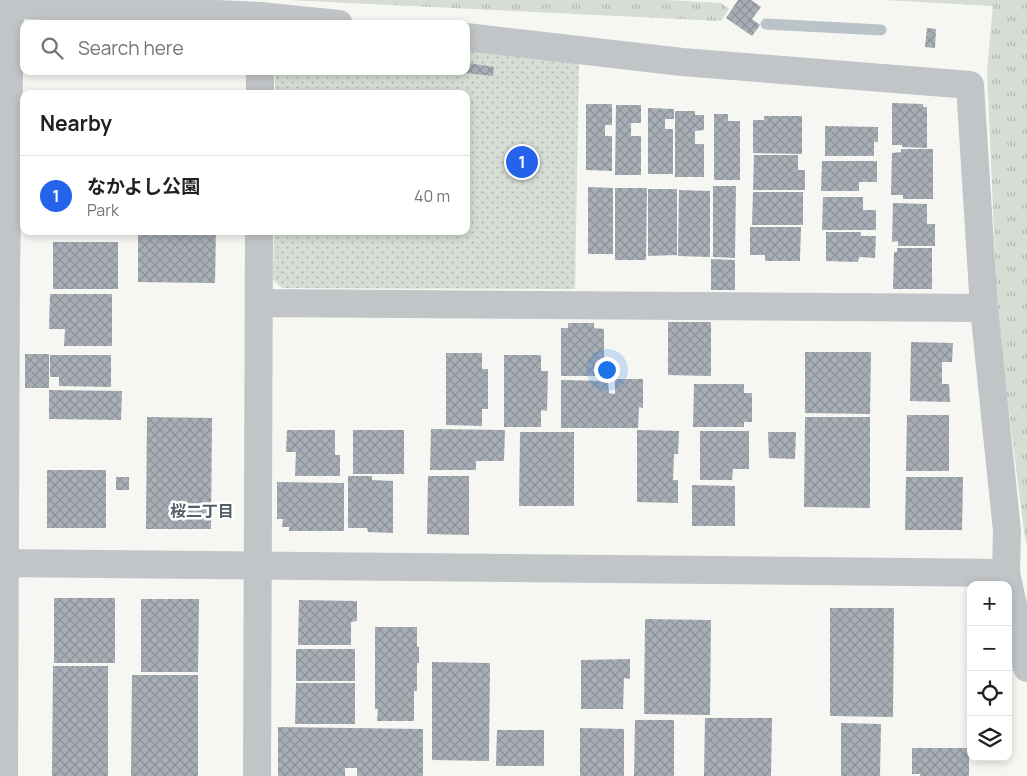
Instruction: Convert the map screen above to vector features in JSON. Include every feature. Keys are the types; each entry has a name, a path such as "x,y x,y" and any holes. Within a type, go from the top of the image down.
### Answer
{"street":[{"path":"4,776 3,273 5,4 260,20"},
{"path":"470,37 682,62 970,84 984,308 1007,531 1006,573 1027,668"},
{"path":"260,75 260,90"},
{"path":"257,776 259,235"},
{"path":"259,303 984,308"},
{"path":"3,563 1006,573"}],"green space":[{"path":"288,0 667,0 721,3 729,9 721,21"},
{"path":"883,0 1027,0 1027,547 998,322 987,71 993,6"},
{"path":"470,48 579,61 575,289 282,288 273,280 274,235 470,235 470,90 275,90 275,75 470,75"}],"building":[{"path":"738,0 751,0 761,7 752,19 760,25 752,36 726,18"},
{"path":"927,28 936,29 935,48 925,47"},
{"path":"470,63 494,67 493,76 470,73"},
{"path":"892,103 923,104 923,107 927,107 927,148 892,145"},
{"path":"586,104 612,104 612,125 605,125 605,136 612,136 612,171 586,170"},
{"path":"616,105 641,105 641,123 631,123 631,136 641,136 641,175 615,175"},
{"path":"648,108 674,109 674,119 665,119 665,129 673,129 673,174 648,174"},
{"path":"675,111 695,111 695,115 704,115 704,130 695,131 695,144 704,144 704,177 675,177"},
{"path":"714,114 728,114 728,121 740,121 740,180 714,180"},
{"path":"764,116 802,116 802,154 753,153 753,120 764,120"},
{"path":"825,126 878,127 878,142 874,142 874,156 825,156"},
{"path":"901,149 933,149 933,199 903,199 903,195 891,195 892,153 901,152"},
{"path":"754,155 798,155 798,170 805,170 805,190 753,190"},
{"path":"822,161 877,161 877,182 859,182 859,191 821,191"},
{"path":"713,186 736,186 735,258 713,257"},
{"path":"588,187 613,188 613,254 588,254"},
{"path":"615,188 647,188 646,260 615,260"},
{"path":"648,189 677,189 677,255 648,256"},
{"path":"679,190 710,191 710,257 678,256"},
{"path":"753,192 803,192 803,225 752,225"},
{"path":"823,197 863,197 863,210 876,210 876,230 822,230"},
{"path":"893,203 927,204 927,224 935,224 935,246 898,246 898,241 892,242"},
{"path":"750,227 801,227 800,261 765,261 765,255 750,255"},
{"path":"826,232 861,232 861,236 876,236 875,258 859,257 858,262 826,261"},
{"path":"138,235 216,235 215,283 138,282"},
{"path":"53,242 118,242 118,289 53,289"},
{"path":"897,248 932,248 932,289 893,289 894,252 897,252"},
{"path":"711,259 735,260 735,290 711,290"},
{"path":"50,294 112,294 112,346 64,346 65,329 49,329"},
{"path":"668,322 711,322 711,376 668,375"},
{"path":"568,323 594,323 594,328 604,329 604,376 561,376 561,328 568,328"},
{"path":"911,342 953,343 952,362 942,362 942,384 949,384 950,402 910,401"},
{"path":"805,352 871,352 870,414 805,413"},
{"path":"446,353 482,353 482,369 488,369 488,409 482,409 482,426 446,425"},
{"path":"25,354 49,354 49,388 25,388"},
{"path":"50,355 111,355 111,387 59,386 59,377 50,377"},
{"path":"504,355 541,355 541,371 548,371 547,411 541,410 541,427 504,427"},
{"path":"615,379 643,379 643,408 639,407 638,428 561,428 561,380 608,381 609,393 615,394"},
{"path":"694,384 744,384 744,393 752,393 752,422 744,422 744,427 693,427"},
{"path":"49,390 122,391 121,420 49,419"},
{"path":"907,415 949,415 949,471 906,471"},
{"path":"147,417 212,418 211,529 146,529"},
{"path":"805,417 870,417 870,508 804,507"},
{"path":"431,429 505,430 504,461 476,461 476,470 430,470"},
{"path":"287,430 335,430 335,455 340,455 340,476 295,476 296,452 286,452"},
{"path":"353,430 404,430 404,474 353,474"},
{"path":"637,430 679,431 678,454 674,454 673,480 678,480 678,503 637,502"},
{"path":"700,431 749,431 749,469 733,469 732,480 700,480"},
{"path":"520,432 574,432 574,506 519,506"},
{"path":"768,432 796,432 795,459 769,458"},
{"path":"47,470 106,470 106,528 47,528"},
{"path":"348,476 372,476 372,480 393,481 393,533 368,532 367,528 348,528"},
{"path":"428,476 469,476 469,535 427,534"},
{"path":"116,477 129,477 129,490 116,490"},
{"path":"906,477 963,477 962,530 905,530"},
{"path":"277,482 344,483 344,531 289,531 289,527 282,527 283,519 277,519"},
{"path":"692,485 735,486 735,526 692,526"},
{"path":"54,598 115,598 115,663 54,663"},
{"path":"141,599 199,599 198,672 141,672"},
{"path":"299,600 357,601 357,621 351,622 351,645 298,645"},
{"path":"830,608 894,608 893,717 830,716"},
{"path":"645,619 711,620 710,715 644,714"},
{"path":"375,627 417,627 419,663 417,663 417,691 414,691 414,721 377,721 378,709 375,709"},
{"path":"296,649 355,649 355,681 296,681"},
{"path":"630,659 630,679 624,678 623,709 581,709 581,660"},
{"path":"432,662 490,663 489,761 432,760"},
{"path":"53,666 108,666 108,776 52,776"},
{"path":"132,675 198,675 198,776 131,776"},
{"path":"296,683 355,683 355,724 295,724"},
{"path":"705,718 772,718 771,776 704,776"},
{"path":"635,720 674,720 674,776 634,776"},
{"path":"841,723 881,724 880,776 841,776"},
{"path":"278,727 423,729 423,776 357,776 357,768 345,768 345,776 278,776"},
{"path":"580,728 624,729 624,776 580,776"},
{"path":"497,730 544,730 544,766 496,766"},
{"path":"912,748 967,748 969,776 920,776 920,774 912,774"}],"waterway":[{"path":"766,24 881,30"}],"place":[{"name":"なかよし公園","path":"522,162"}],"district":[{"name":"桜二丁目","path":"202,511"}]}
